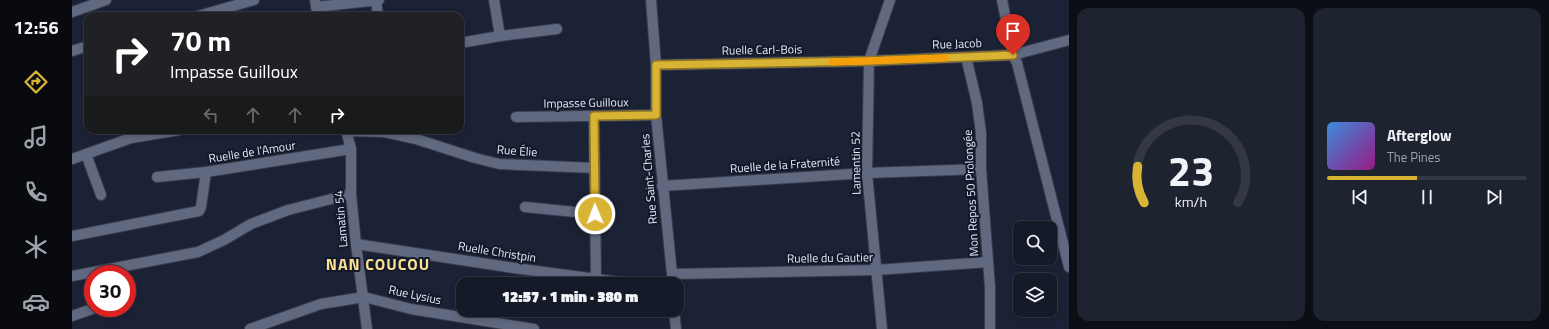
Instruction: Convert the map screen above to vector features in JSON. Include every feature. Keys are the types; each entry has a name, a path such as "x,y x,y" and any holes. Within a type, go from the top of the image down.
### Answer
{"street":[{"path":"72,12 106,0"},
{"path":"212,12 254,0"},
{"path":"376,0 378,12"},
{"path":"316,8 379,0"},
{"path":"494,0 500,36"},
{"name":"Rue Saint-Charles","path":"651,0 656,65 656,115 672,277"},
{"name":"Lamentin 52","path":"882,329 867,173 869,61 890,0"},
{"path":"1002,0 1013,55 1017,63 1069,267"},
{"path":"464,42 557,29"},
{"name":"Rue Jacob","path":"869,61 1013,55 1069,40"},
{"path":"72,51 84,47"},
{"name":"Mon Repos 50 Prolongée","path":"966,57 977,103 980,126 981,169 988,262 990,329"},
{"name":"Ruelle Carl-Bois","path":"656,65 869,61"},
{"name":"Impasse Guilloux","path":"516,117 656,115"},
{"path":"594,116 596,277"},
{"path":"72,159 131,138 156,134"},
{"name":"Lamatin 54","path":"347,134 351,149 352,194 356,244 367,329"},
{"name":"Rue Élie","path":"394,134 499,164 595,168"},
{"name":"Ruelle de l'Amour","path":"72,236 199,211 201,209 206,172 351,149"},
{"path":"86,154 101,195"},
{"name":"Ruelle de la Fraternité","path":"662,186 867,173 981,169"},
{"path":"156,177 206,172"},
{"path":"72,276 198,252 224,240 251,224 300,206 352,194"},
{"path":"525,207 595,214"},
{"name":"Ruelle Christpin","path":"356,244 582,277"},
{"name":"Ruelle du Gautier","path":"684,278 876,270 988,262"},
{"path":"250,329 321,304 364,297"},
{"name":"Rue Lysius","path":"364,297 411,309 534,329"},
{"path":"72,316 84,312"},
{"path":"675,317 676,329"}],"slow traffic":[{"path":"832,62 945,58"}],"district":[{"name":"NAN COUCOU","path":"378,264"}],"route":[{"path":"595,214 594,116 656,115 656,65 869,61 1013,55"}]}
